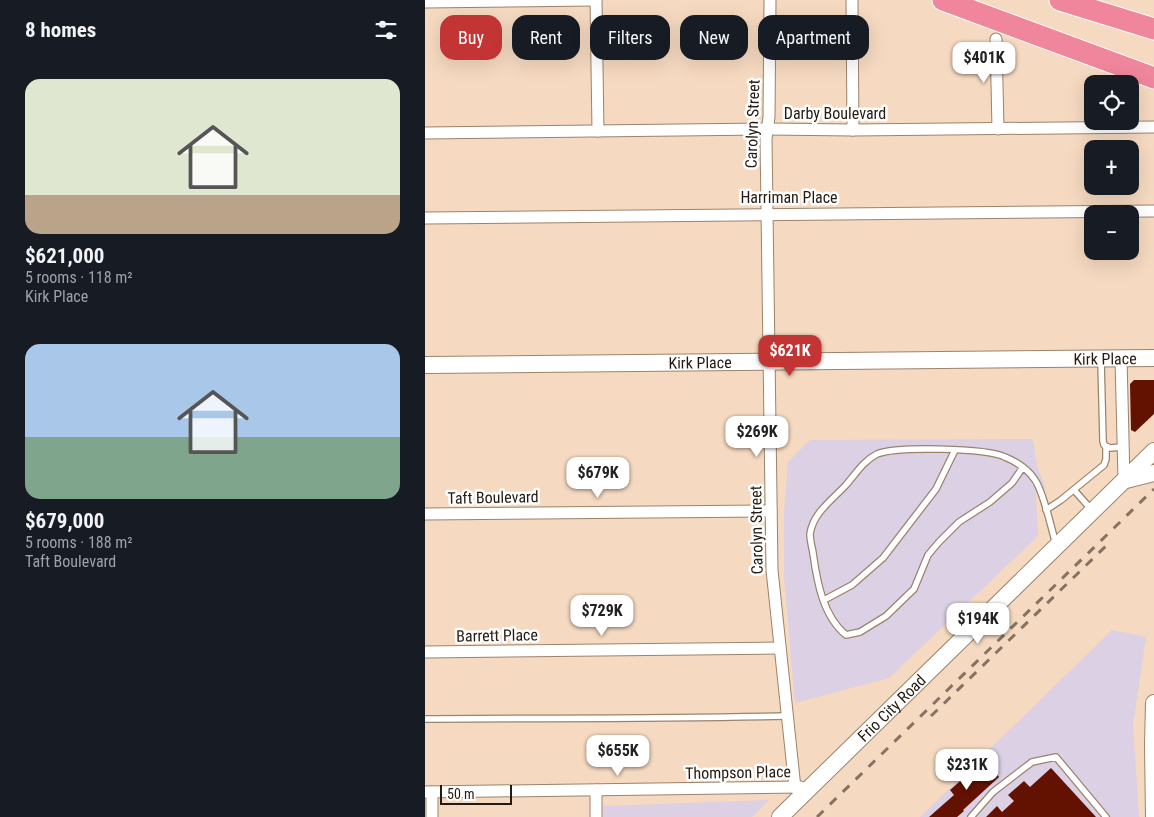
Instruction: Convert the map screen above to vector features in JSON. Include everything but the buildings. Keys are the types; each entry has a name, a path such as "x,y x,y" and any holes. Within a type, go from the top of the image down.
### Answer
{"highway":[{"path":"943,0 1154,78"},
{"path":"1060,0 1154,29"}],"street":[{"path":"425,2 596,0 598,131"},
{"name":"Carolyn Street","path":"770,0 769,117 766,139 772,570 787,716 803,787"},
{"path":"852,0 853,130"},
{"path":"996,39 998,129"},
{"name":"Darby Boulevard","path":"425,133 767,129 1154,128"},
{"name":"Harriman Place","path":"425,218 1154,211"},
{"path":"1121,358 1124,480 1154,473"},
{"name":"Kirk Place","path":"425,365 1154,358"},
{"name":"Frio City Road","path":"780,817 803,787 1154,451"},
{"name":"Taft Boulevard","path":"425,514 771,510"},
{"name":"Barrett Place","path":"425,652 780,648"},
{"path":"1154,703 1154,817"},
{"name":"Thompson Place","path":"428,792 803,787"},
{"path":"596,790 596,817"},
{"path":"428,792 432,817"}],"lane":[{"path":"1046,510 1104,465 1106,447 1103,438 1101,359"},
{"path":"1106,447 1122,447"},
{"path":"1023,467 1012,483 990,502 959,522 939,542 928,554 914,589 886,616 860,632 846,635 837,627 824,600 816,575 810,534 818,514 862,466 878,454 901,450 955,450 1004,456 1023,467 1035,479 1040,489 1056,546"},
{"path":"824,600 852,585 883,558 936,489 955,450"},
{"path":"1074,490 1092,511"},
{"path":"425,719 787,716"},
{"path":"971,817 993,792 1031,762 1056,757 1106,817"}],"shaded area":[{"path":"1033,439 1037,466 1046,488 1036,493 1038,536 889,678 795,703 784,577 784,514 788,462 810,440"},
{"path":"1112,630 1146,637 1133,725 1139,817 920,817"},
{"path":"769,800 752,817 603,817 603,806"}],"railway":[{"path":"817,817 1154,489"},
{"path":"931,716 1109,543"}]}
